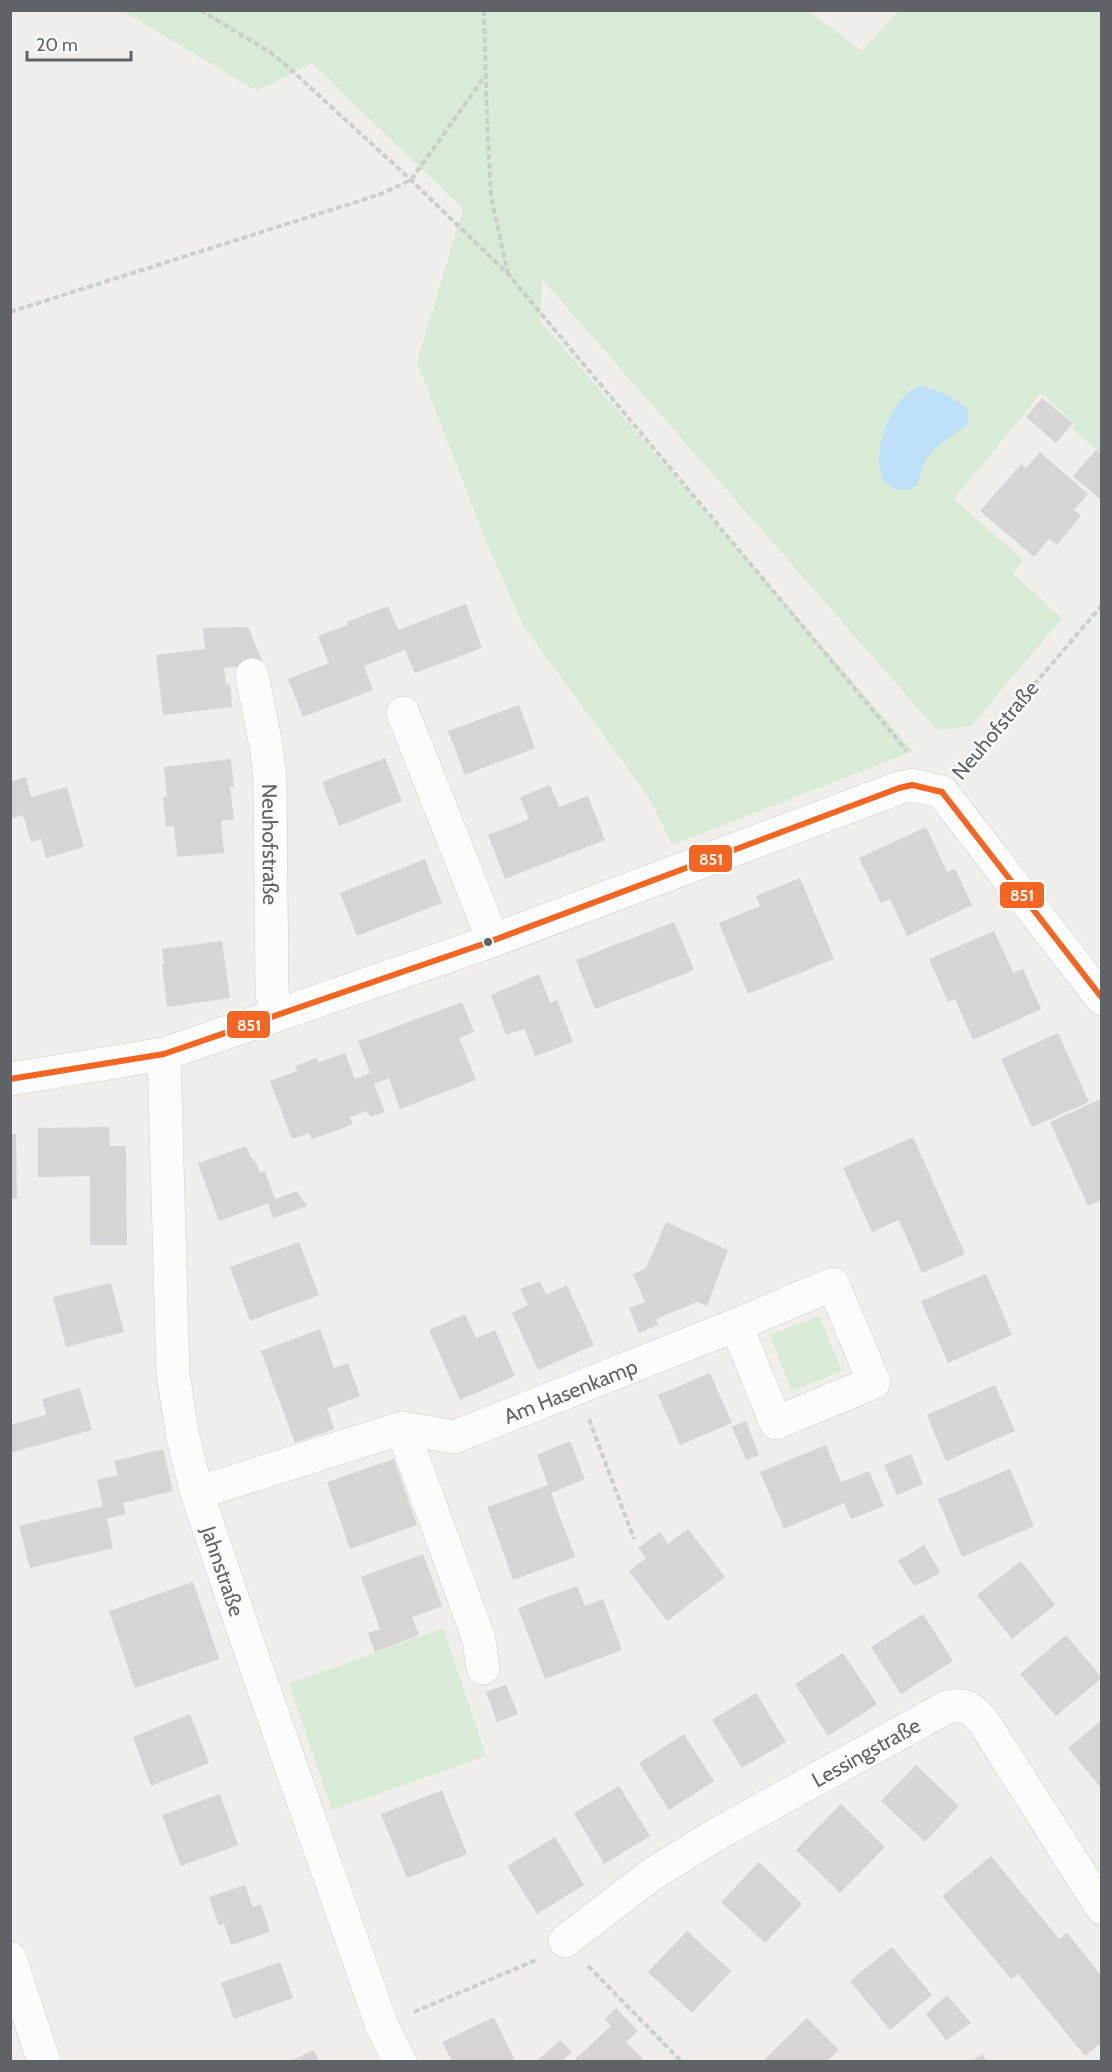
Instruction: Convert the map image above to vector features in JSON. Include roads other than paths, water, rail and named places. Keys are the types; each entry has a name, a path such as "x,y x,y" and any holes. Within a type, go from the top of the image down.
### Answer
{"street":[{"name":"Neuhofstraße","path":"252,675 267,751 270,780 272,994 279,1014"},
{"path":"403,713 493,940"},
{"name":"Neuhofstraße","path":"10,1078 164,1054 493,940 912,785 942,792 1101,999"},
{"name":"Jahnstraße","path":"164,1054 173,1374 183,1437 197,1493 382,2026 400,2061"},
{"name":"Am Hasenkamp","path":"197,1493 402,1428 454,1437 736,1326 833,1284 874,1382 777,1423 736,1326"},
{"path":"402,1428 479,1639 483,1668"},
{"name":"Lessingstraße","path":"565,1941 651,1875 717,1834 947,1707 957,1705 967,1706 983,1720 1101,1908"},
{"path":"10,1958 44,2061"}],"water":[{"path":"920,386 939,391 962,404 967,408 969,423 934,449 925,461 917,485 910,489 897,490 887,483 880,471 881,442 889,419 896,408 903,398"}]}
